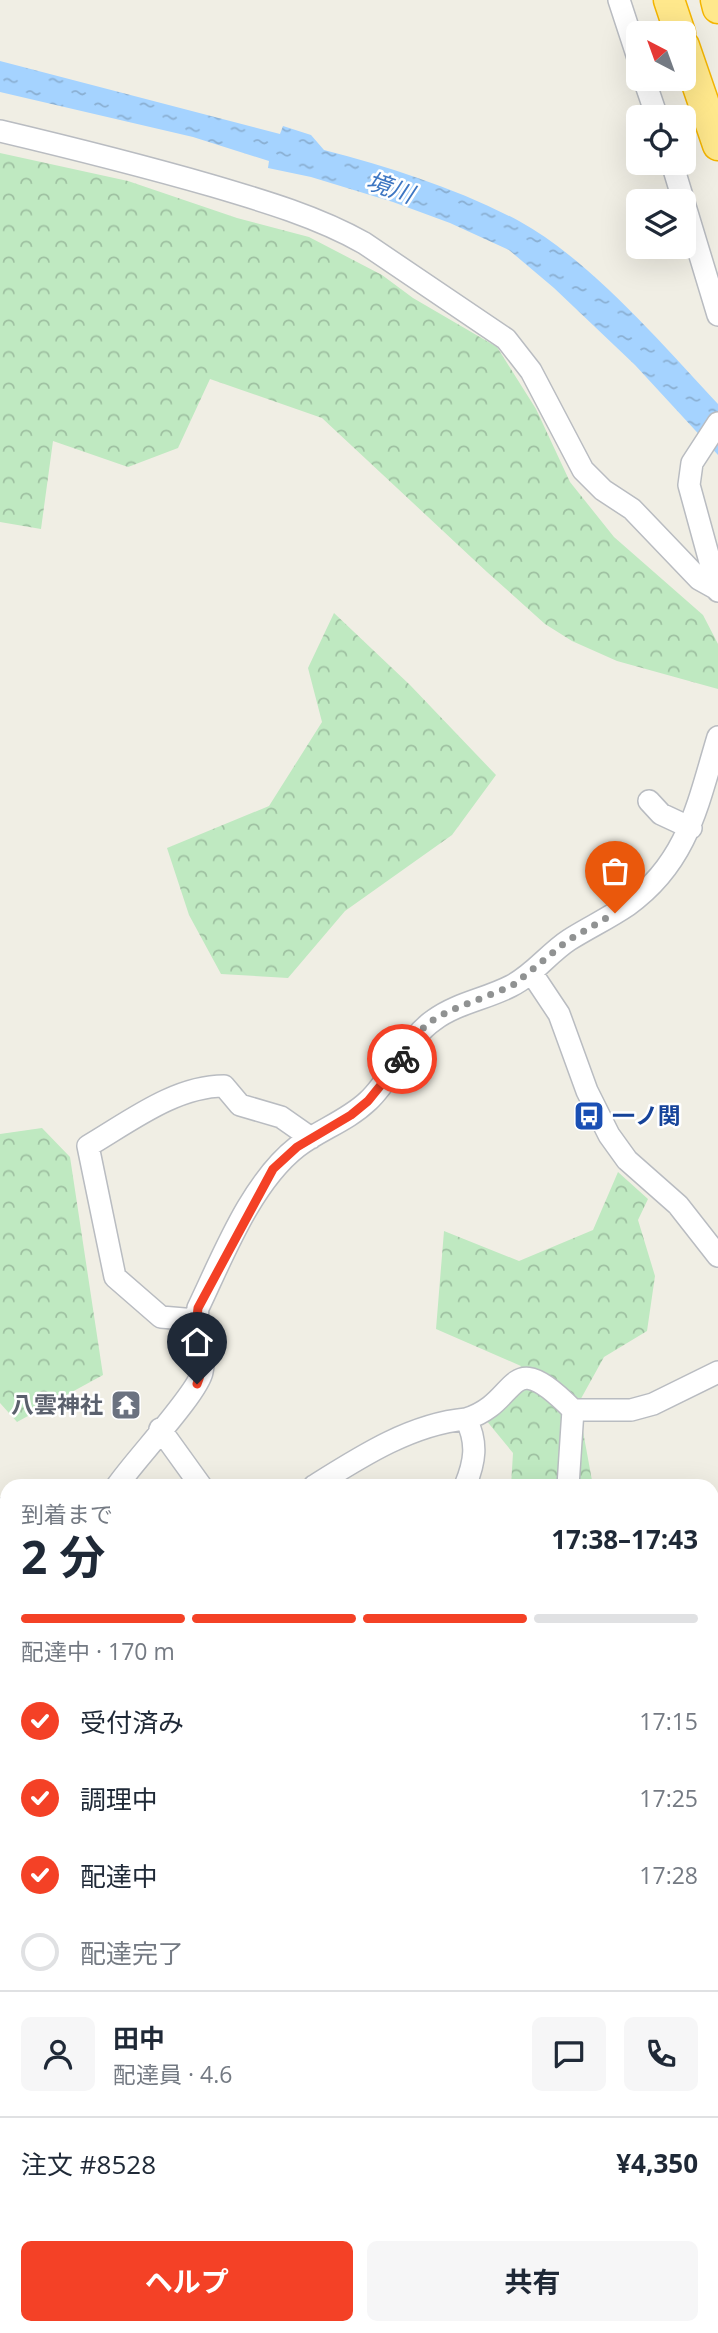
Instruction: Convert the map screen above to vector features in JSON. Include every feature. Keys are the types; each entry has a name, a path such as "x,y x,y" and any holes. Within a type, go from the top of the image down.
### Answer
{"highway":[{"path":"669,0 676,21"},
{"path":"716,0 718,8"},
{"path":"696,81 718,145"}],"street":[{"path":"619,0 626,21"},
{"path":"0,131 136,164 254,198 343,231 363,243 506,339 531,371 583,470 603,489 632,509 699,579 718,590"},
{"path":"676,175 718,316"},
{"path":"718,423 692,463 689,485 718,590"},
{"path":"122,1479 202,1374 204,1356 196,1320 203,1296 265,1179 281,1161 311,1138 351,1115 368,1101 388,1079 422,1029 433,1020 512,986 567,941 630,903 653,883 671,862 691,828 718,737"},
{"path":"649,801 661,814 691,828"},
{"path":"531,972 559,1014 587,1091 610,1135 627,1160 678,1205 718,1256"},
{"path":"196,1320 161,1317 115,1277 88,1146 162,1103 205,1086 225,1086 240,1105 281,1117 311,1138"},
{"path":"327,1479 414,1431 443,1421 478,1415 521,1379 534,1378 545,1383 573,1410 631,1409 653,1404 718,1371"},
{"path":"568,1479 573,1410"},
{"path":"466,1419 475,1441 474,1465 468,1479"},
{"path":"160,1429 196,1479"}],"green space":[{"path":"0,153 128,181 237,218 309,237 382,275 413,298 497,347 536,409 570,482 614,537 703,615 718,644 718,689 617,661 572,641 545,624 322,418 210,379 178,448 128,467 53,441 41,529 0,522"},
{"path":"334,613 410,685 496,775 452,835 345,911 288,978 221,974 189,915 167,848 269,806 322,722 308,668"},
{"path":"42,1128 70,1157 103,1375 17,1422 0,1403 0,1134"},
{"path":"618,1172 648,1199 638,1220 655,1276 647,1331 604,1357 578,1404 592,1479 511,1479 513,1453 481,1414 521,1366 436,1329 444,1231 519,1261 593,1230"}],"water":[{"name":"境川","path":"0,61 280,134 283,126 311,135 324,150 423,180 519,221 572,257 598,280 718,404 718,455 635,365 554,288 509,250 450,223 393,202 311,177 268,168 269,161 193,137 0,92"}],"way so far":[{"path":"402,1059 422,1029 433,1020 512,986 567,941 615,913"}],"place":[{"name":"一ノ関","path":"589,1116"},
{"name":"八雲神社","path":"126,1405"}],"route":[{"path":"197,1384 202,1374 204,1356 196,1320 198,1308 265,1179 297,1147 351,1115 368,1101 402,1059"}]}
